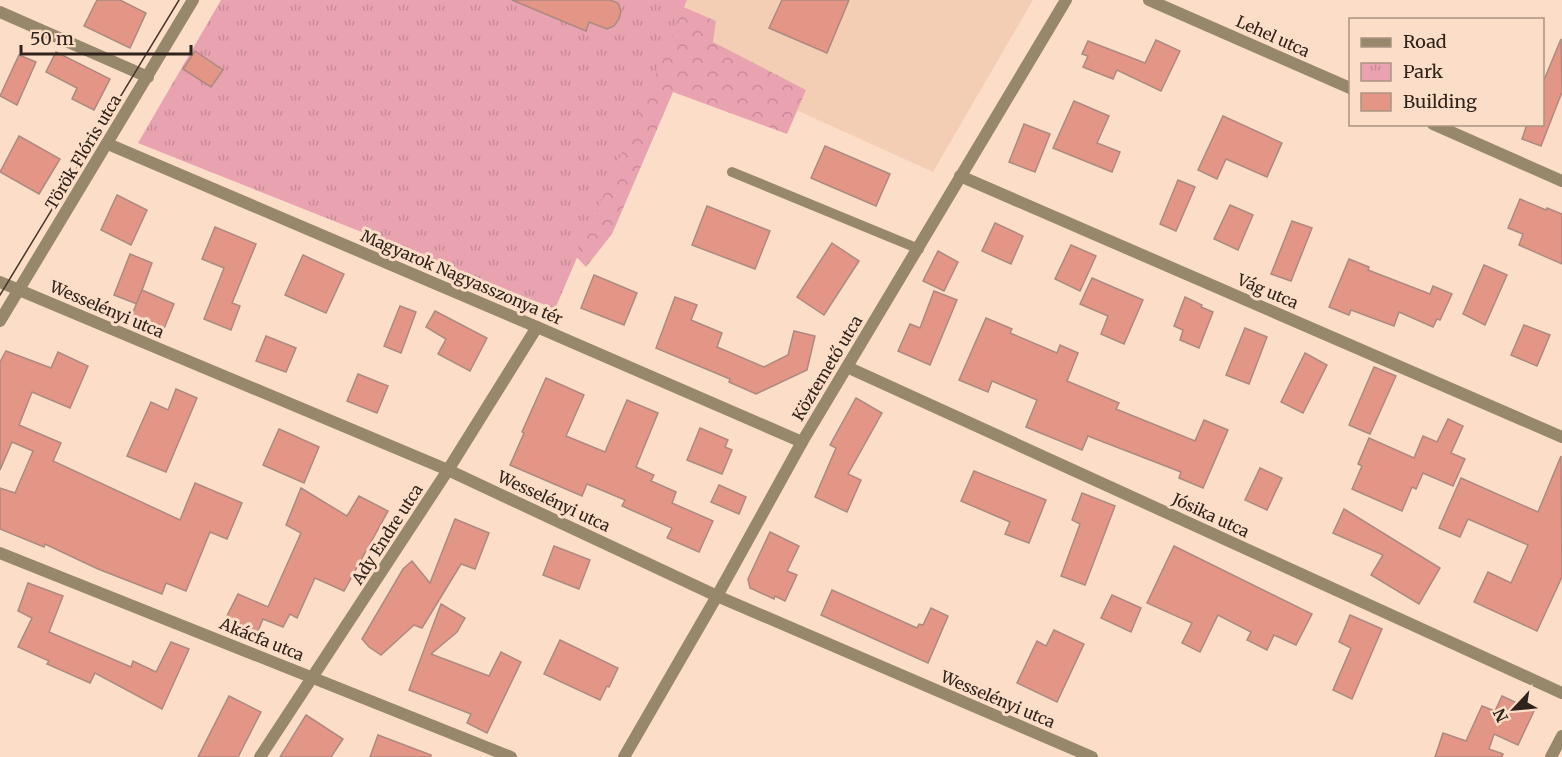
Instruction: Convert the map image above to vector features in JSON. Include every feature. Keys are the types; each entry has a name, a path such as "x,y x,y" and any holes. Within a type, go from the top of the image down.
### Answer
{"street":[{"name":"Török Flóris utca","path":"0,321 193,0"},
{"name":"Köztemető utca","path":"624,757 802,442 1066,0"},
{"name":"Lehel utca","path":"1149,0 1349,88"},
{"path":"0,12 148,77"},
{"path":"1438,126 1562,181"},
{"name":"Magyarok Nagyasszonya tér","path":"108,144 802,442"},
{"name":"Vág utca","path":"960,176 1562,436"},
{"name":"Wesselényi utca","path":"0,282 448,470 717,596 1092,757"},
{"name":"Ady Endre utca","path":"260,757 448,470 537,327"},
{"name":"Jósika utca","path":"847,367 1562,693"},
{"name":"Akácfa utca","path":"0,553 511,757"},
{"path":"1551,757 1562,736"}],"lane":[{"path":"732,172 919,249"}],"shaded area":[{"path":"687,0 1033,0 933,172 666,51"}],"green space":[{"path":"221,0 687,0 555,309 138,143"},
{"path":"667,0 716,21 713,42 806,90 787,134 673,92 612,234 586,267 562,242"}],"building":[{"path":"97,0 120,0 146,13 130,48 84,26"},
{"path":"512,0 610,0 618,3 621,11 614,26 607,29 589,22 586,31"},
{"path":"782,0 849,0 827,53 769,28"},
{"path":"1561,39 1562,92 1541,146 1522,139 1526,126 1544,126 1544,80"},
{"path":"1156,40 1180,51 1161,91 1117,70 1113,79 1083,67 1088,56 1082,54 1088,41 1145,63"},
{"path":"195,51 223,70 211,87 183,69"},
{"path":"56,52 110,79 94,110 72,99 77,88 46,72"},
{"path":"19,55 36,62 17,105 0,96"},
{"path":"1074,101 1109,116 1097,143 1120,152 1112,172 1053,148"},
{"path":"1223,116 1282,143 1267,177 1226,159 1217,179 1198,170"},
{"path":"1024,124 1050,134 1035,172 1009,162"},
{"path":"19,136 60,159 39,194 0,172"},
{"path":"825,146 890,174 876,206 811,178"},
{"path":"1178,180 1195,187 1176,231 1160,224"},
{"path":"117,195 147,210 131,245 101,230"},
{"path":"1520,199 1562,214 1562,264 1519,245 1523,234 1508,228"},
{"path":"1230,205 1253,215 1238,250 1214,239"},
{"path":"707,206 770,231 755,269 692,245"},
{"path":"1292,221 1312,228 1291,281 1271,274"},
{"path":"995,223 1023,236 1011,264 982,251"},
{"path":"215,227 256,244 232,303 240,306 231,330 204,319 224,268 202,259"},
{"path":"832,243 859,261 824,315 797,297"},
{"path":"1071,245 1096,256 1080,291 1055,279"},
{"path":"938,251 958,262 944,291 923,281"},
{"path":"130,254 152,263 137,304 114,295"},
{"path":"303,255 344,274 326,313 285,295"},
{"path":"1349,259 1369,267 1368,270 1430,294 1433,286 1452,294 1440,320 1437,319 1433,327 1399,312 1394,326 1351,310 1349,315 1329,307"},
{"path":"1484,265 1507,275 1485,325 1463,314"},
{"path":"594,275 637,293 624,325 581,308"},
{"path":"1092,278 1143,300 1124,344 1101,334 1108,316 1080,304"},
{"path":"142,290 174,304 163,331 131,317"},
{"path":"934,291 957,300 930,365 898,351 910,324 920,328"},
{"path":"675,297 697,305 691,320 722,333 717,347 764,367 788,355 794,331 815,336 807,370 756,394 729,382 730,379 656,348"},
{"path":"1185,297 1213,312 1199,348 1180,340 1183,330 1174,326"},
{"path":"400,306 416,312 401,353 384,346"},
{"path":"435,311 487,338 470,371 438,354 446,339 426,327"},
{"path":"986,318 1012,329 1010,333 1057,353 1060,345 1078,353 1067,381 1119,403 1116,409 1195,441 1204,420 1228,430 1203,488 1179,478 1181,472 1088,436 1082,450 1026,427 1037,400 992,381 988,392 959,380"},
{"path":"1524,325 1550,335 1537,366 1511,355"},
{"path":"1245,328 1267,337 1249,384 1226,375"},
{"path":"266,336 296,348 286,372 256,361"},
{"path":"6,351 51,368 58,352 88,366 70,408 32,392 19,425 61,443 53,461 180,520 195,483 242,503 227,539 210,532 186,591 166,583 162,594 98,569 45,544 44,547 0,529 0,488 15,493 33,451 12,442 0,470 0,362"},
{"path":"1305,353 1327,365 1303,413 1281,402"},
{"path":"1374,367 1396,376 1370,434 1349,425"},
{"path":"358,374 388,386 377,413 347,401"},
{"path":"546,378 584,395 566,436 605,452 627,400 658,413 636,467 654,475 651,481 676,492 672,503 713,521 699,552 667,538 672,528 622,506 625,500 587,484 582,496 510,465"},
{"path":"176,389 197,398 166,472 127,456 151,402 168,410"},
{"path":"856,398 882,413 848,474 861,480 847,512 815,497 836,448 830,445"},
{"path":"1448,419 1463,426 1451,453 1465,459 1453,486 1423,473 1416,489 1412,487 1402,511 1352,489 1362,466 1358,464 1369,438 1414,458 1423,436 1437,442"},
{"path":"700,428 728,440 725,447 732,450 722,474 687,460"},
{"path":"279,429 319,447 304,483 263,465"},
{"path":"1561,456 1562,577 1537,631 1474,602 1488,572 1511,583 1528,545 1468,519 1460,537 1439,528 1461,478 1538,512"},
{"path":"1260,468 1282,478 1267,510 1245,500"},
{"path":"974,471 1046,500 1029,543 1005,534 1010,522 961,501"},
{"path":"719,485 746,497 739,514 711,502"},
{"path":"301,488 347,516 359,496 388,511 344,591 315,578 297,618 290,614 283,627 263,619 256,636 224,622 238,594 268,607 301,533 286,525"},
{"path":"1082,493 1115,506 1085,585 1061,576 1080,524 1072,520"},
{"path":"1344,509 1440,568 1419,604 1371,575 1383,555 1333,533"},
{"path":"455,519 489,533 475,569 461,564 422,628 414,625 381,655 362,639 403,569 412,561 430,583"},
{"path":"770,532 799,546 787,571 797,575 785,601 775,596 774,599 750,588 748,579"},
{"path":"554,546 590,560 579,589 543,575"},
{"path":"1174,546 1312,614 1296,645 1274,635 1267,650 1247,640 1251,632 1218,615 1200,652 1182,643 1192,623 1147,603"},
{"path":"28,583 63,596 49,632 131,667 133,661 156,672 171,642 189,649 162,709 95,673 90,683 47,664 49,661 18,647 32,618 18,611"},
{"path":"832,590 917,628 919,624 923,625 931,608 948,616 928,663 821,615"},
{"path":"1112,595 1141,608 1131,632 1101,618"},
{"path":"441,604 465,618 457,632 431,654 489,676 501,652 521,662 487,733 467,723 471,714 409,690"},
{"path":"1350,615 1382,629 1352,699 1333,690 1351,648 1339,642"},
{"path":"1054,630 1084,644 1057,702 1017,683 1037,641 1046,646"},
{"path":"560,640 618,668 600,700 544,674"},
{"path":"229,696 261,712 238,757 198,757"},
{"path":"1502,696 1534,711 1518,745 1494,734 1489,749 1503,754 1502,757 1435,757 1443,733 1466,741 1482,706 1495,711"},
{"path":"306,715 343,739 331,757 280,757"},
{"path":"378,735 431,755 431,757 370,757"}],"tram line":[{"path":"0,295 179,0"}]}
